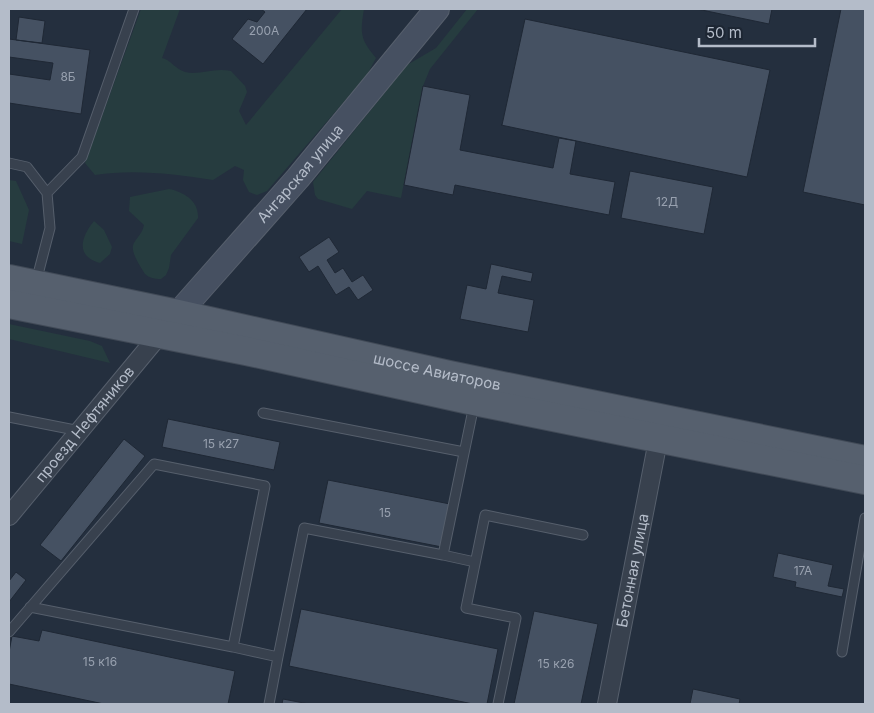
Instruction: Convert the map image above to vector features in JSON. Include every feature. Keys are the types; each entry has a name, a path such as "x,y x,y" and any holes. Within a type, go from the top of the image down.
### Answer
{"main road":[{"name":"Ангарская улица","path":"169,324 298,178 437,9"},
{"name":"шоссе Авиаторов","path":"9,279 36,284 169,324 474,401 865,460"},
{"name":"шоссе Авиаторов","path":"9,304 169,324 449,375 865,480"}],"street":[{"name":"проезд Нефтяников","path":"9,516 169,324"},
{"name":"Бетонная улица","path":"607,704 661,428"}],"lane":[{"path":"47,193 82,157 134,9"},
{"path":"9,163 28,167 47,193 50,228 36,284"},
{"path":"444,556 474,401"},
{"path":"264,412 464,452"},
{"path":"9,417 80,431"},
{"path":"9,632 154,464 265,486 233,647"},
{"path":"498,704 516,618 466,608 485,515 583,535"},
{"path":"842,652 865,524"},
{"path":"269,704 304,528 475,562"},
{"path":"30,607 278,656"}],"green space":[{"path":"141,9 180,9 162,58 178,69 190,73 219,70 231,71 245,86 247,92 239,111 246,125 342,9 364,9 362,35 376,58 367,75 267,191 257,195 249,192 243,180 244,170 235,166 213,180 139,172 95,175 85,163"},
{"path":"467,9 478,9 430,69 423,86 401,198 367,191 352,209 318,199 315,195 313,182 407,65 436,48"},
{"path":"9,180 16,181 29,210 22,244 9,241"},
{"path":"169,189 180,192 190,198 198,212 198,218 171,255 169,268 166,275 161,279 145,274 134,254 134,243 144,225 129,211 130,197"},
{"path":"94,221 104,230 112,247 110,254 100,263 87,256 83,245 86,233"},
{"path":"9,324 90,341 102,346 110,363 9,339"}],"building":[{"path":"261,9 307,9 263,64 232,39 248,19 257,22 265,12"},
{"path":"697,9 772,9 769,24"},
{"path":"841,9 865,9 865,205 803,192"},
{"path":"19,17 45,21 42,43 16,40"},
{"path":"525,19 770,70 747,177 501,125"},
{"path":"9,39 90,50 81,114 9,103 9,74 50,80 53,63 9,57"},
{"path":"423,86 470,95 460,150 553,168 559,138 576,141 570,174 615,182 609,215 455,185 453,195 404,185"},
{"path":"630,171 713,187 704,234 621,218"},
{"path":"329,237 339,252 327,260 335,273 343,268 352,282 363,275 373,290 358,300 349,287 336,295 318,266 309,272 299,257"},
{"path":"491,264 533,273 531,282 502,276 498,293 534,300 528,332 460,319 467,285 486,289"},
{"path":"168,419 280,442 274,470 162,447"},
{"path":"124,439 145,456 61,561 40,545"},
{"path":"328,480 450,504 442,547 319,523"},
{"path":"778,553 833,565 828,586 844,589 842,597 795,587 796,582 773,577"},
{"path":"16,572 26,580 9,602 9,581"},
{"path":"301,609 498,649 487,704 473,704 289,666"},
{"path":"534,611 598,624 581,704 514,704"},
{"path":"42,630 235,671 228,704 104,704 9,684 9,652 12,636 39,641"},
{"path":"693,689 740,699 739,704 690,704"},
{"path":"283,699 309,704 282,704"}]}
